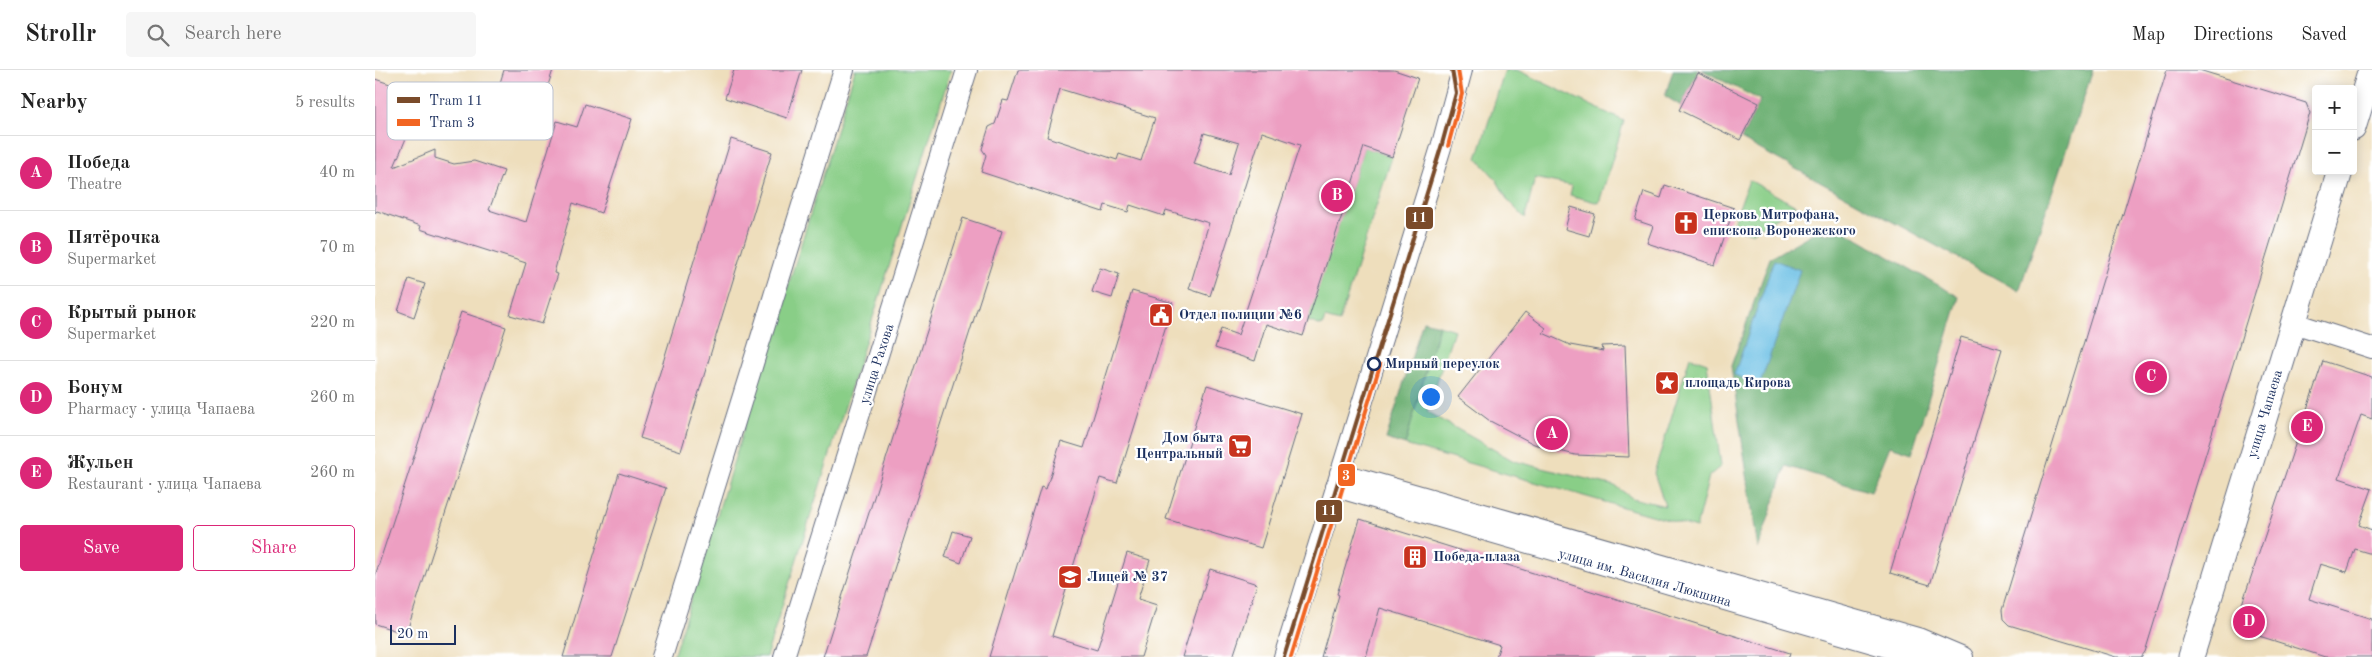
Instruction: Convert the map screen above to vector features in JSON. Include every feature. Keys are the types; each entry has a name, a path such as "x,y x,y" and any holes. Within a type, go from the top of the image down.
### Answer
{"street":[{"path":"662,657 844,70"},
{"name":"улица Рахова","path":"784,657 967,70"},
{"path":"1284,657 1462,70"},
{"path":"2357,115 2371,70"},
{"name":"улица Чапаева","path":"2196,655 2339,175"},
{"path":"2294,322 2372,348"},
{"name":"улица им. Василия Люкшина","path":"1338,480 1914,655 1960,656"}],"green space":[{"path":"855,70 951,70 766,657 673,657"},
{"path":"1505,70 1517,70 1624,121 1599,203 1570,195 1572,186 1535,178 1525,218 1508,201 1496,179 1477,158"},
{"path":"1673,70 1699,70 1681,106 1665,96"},
{"path":"1702,70 2093,70 2019,291 1741,139 1760,100"},
{"path":"1364,147 1392,157 1339,322 1325,318 1322,326 1307,321"},
{"path":"1749,180 1796,206 1751,233 1732,227"},
{"path":"1816,231 1827,234 1844,231 1959,297 1912,453 1890,446 1871,492 1786,466 1758,549 1731,366 1770,258"},
{"path":"1423,321 1439,325 1405,445 1386,439"},
{"path":"1439,325 1454,330 1427,412 1514,461 1615,486 1632,498 1665,506 1654,473 1690,357 1707,363 1721,466 1709,476 1696,528 1405,445"}],"water":[{"path":"1774,260 1800,270 1760,384 1734,375"}],"building":[{"path":"504,70 553,70 549,82 500,82"},
{"path":"734,70 802,70 787,118 725,98"},
{"path":"1018,70 1394,70 1418,78 1392,157 1364,147 1303,336 1266,324 1255,361 1215,348 1221,329 1238,335 1300,145 1262,132 1210,296 1189,289 1209,223 1166,210 1164,216 1130,205 1128,212 1105,205 1103,212 981,172 986,155 982,149 989,127 995,124 1003,100 1008,101","holes":["1060,89 1155,118 1141,161 1119,154 1117,160 1047,137","1204,133 1239,143 1229,175 1194,164"]},
{"path":"2167,70 2199,70 2306,103 2310,113 2145,652 2141,657 2116,657 2009,625 2003,619 2002,610"},
{"path":"1698,73 1759,103 1740,140 1679,110"},
{"path":"375,79 387,83 387,140 405,140 394,167 435,150 435,158 454,164 474,161 504,171 489,210 526,222 551,140 553,140 557,121 577,127 585,104 632,119 601,213 573,203 554,273 558,274 542,324 510,315 526,263 420,229 421,226 377,211 375,213"},
{"path":"731,139 772,152 681,451 640,438"},
{"name":"Церковь Митрофана, епископа Воронежского","path":"1665,185 1734,208 1715,265 1647,243 1653,226 1635,220 1644,192 1661,198"},
{"path":"1571,207 1595,214 1589,236 1565,229"},
{"path":"963,218 1002,231 866,657 823,657"},
{"path":"1100,268 1119,274 1112,298 1092,292"},
{"path":"409,279 425,284 414,317 398,311"},
{"path":"1132,291 1173,303 1117,483 1100,478 1052,636 1097,650 1127,553 1150,560 1138,599 1157,605 1141,657 989,657 1041,487 1046,489 1061,441 1084,448"},
{"path":"461,312 506,327 406,634 375,624 375,576"},
{"path":"1525,312 1546,328 1543,333 1570,345 1603,351 1602,346 1625,345 1629,457 1575,455 1534,444 1490,421 1458,397"},
{"path":"1961,337 2002,349 1930,585 1890,573"},
{"path":"2323,361 2372,377 2372,419 2361,415 2339,478 2372,489 2359,525 2372,530 2372,554 2355,549 2347,572 2320,564 2309,599 2372,619 2372,657 2325,657 2234,628"},
{"name":"Дом быта Центральный","path":"1207,385 1302,414 1261,548 1166,519"},
{"path":"619,473 666,488 612,657 563,657"},
{"name":"Победа-плаза","path":"1360,519 1790,653 1789,657 1496,657 1500,645 1380,608 1366,657 1321,657 1339,595 1337,594"},
{"path":"953,531 970,536 961,563 945,557"},
{"path":"1210,569 1257,584 1233,657 1182,657"}],"tram line":[{"name":"11","path":"1284,657 1442,144 1456,93 1452,70"},
{"name":"3","path":"1448,146 1462,94 1458,70"},
{"name":"3","path":"1291,657 1380,365"}],"place":[{"name":"Пятёрочка","path":"1337,196"},
{"name":"Церковь Митрофана, епископа Воронежского","path":"1686,223"},
{"name":"Отдел полиции №6","path":"1161,315"},
{"name":"Мирный переулок","path":"1374,364"},
{"name":"Крытый рынок","path":"2151,377"},
{"name":"площадь Кирова","path":"1667,383"},
{"name":"Жульен","path":"2307,427"},
{"name":"Победа","path":"1552,434"},
{"name":"Дом быта Центральный","path":"1240,446"},
{"name":"Победа-плаза","path":"1415,557"},
{"name":"Лицей № 37","path":"1070,577"},
{"name":"Бонум","path":"2249,622"}]}
